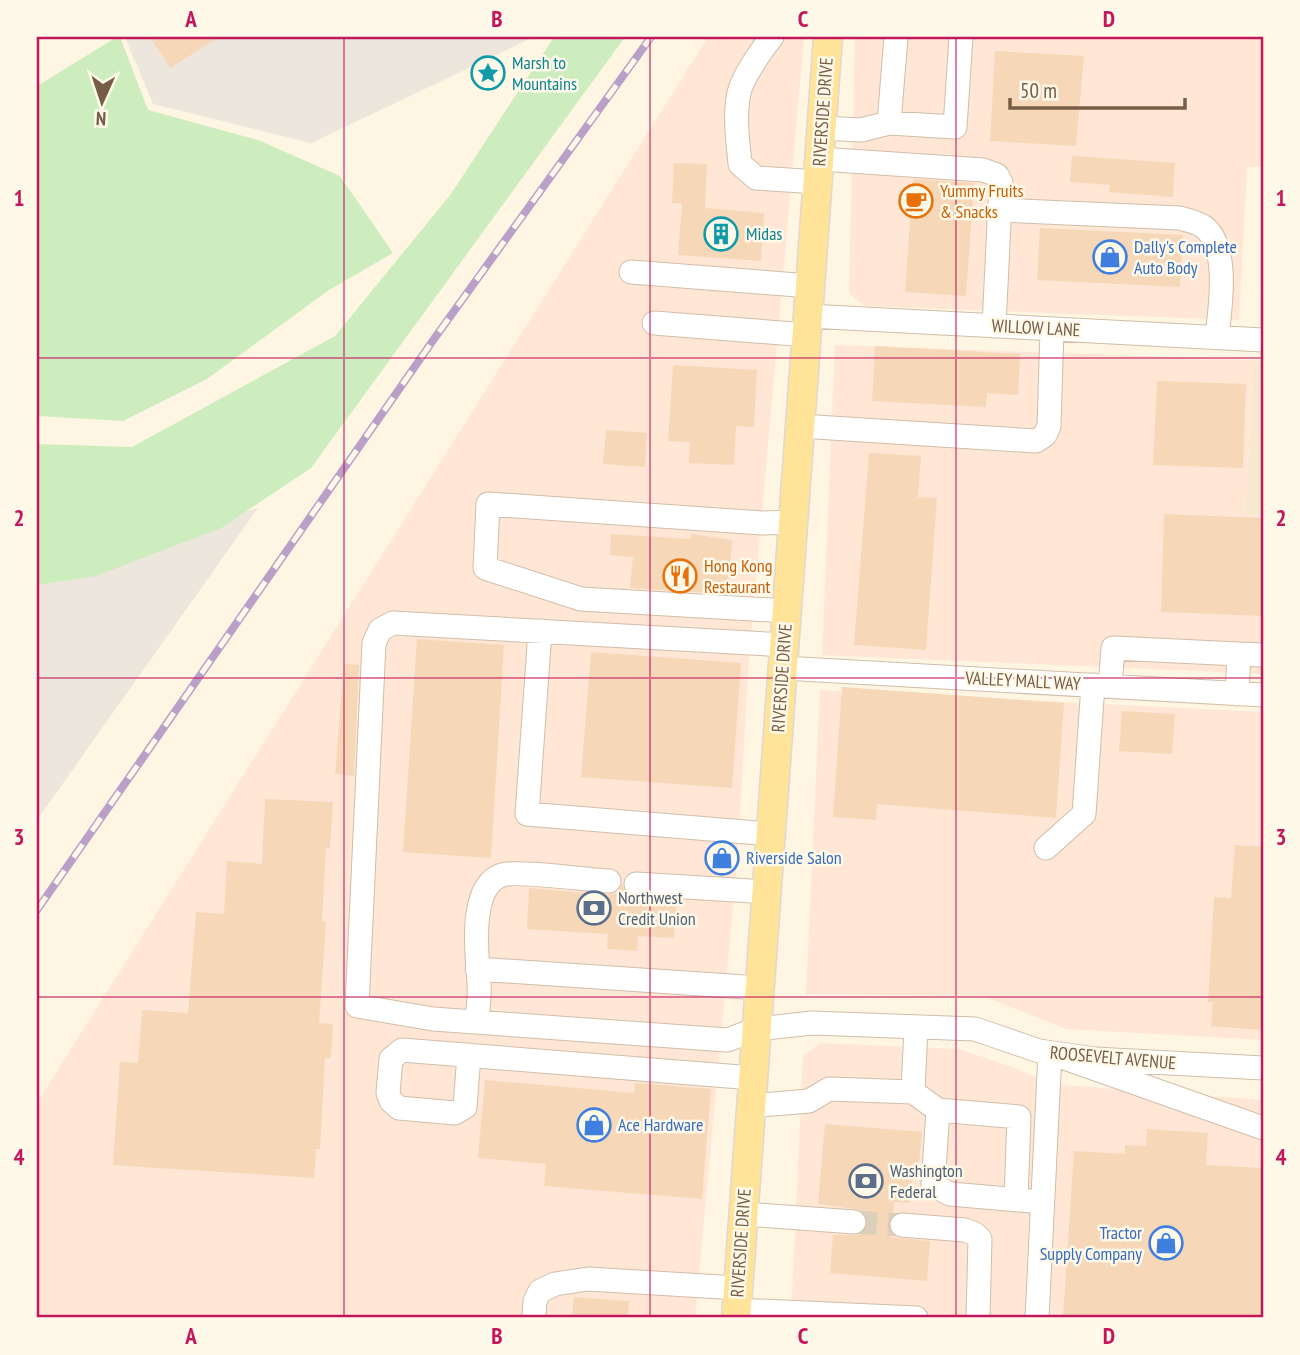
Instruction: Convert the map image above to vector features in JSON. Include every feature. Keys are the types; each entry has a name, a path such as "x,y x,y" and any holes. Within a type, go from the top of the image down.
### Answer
{"main road":[{"name":"RIVERSIDE DRIVE","path":"737,1306 828,37"}],"street":[{"path":"772,37 739,91 737,127 740,164 756,178 819,170 991,172 1000,178 995,326"},
{"path":"889,123 896,37"},
{"path":"822,128 861,130 889,123 955,127 961,37"},
{"path":"1000,210 1179,218 1205,227 1214,240 1221,269 1217,337"},
{"path":"631,272 810,286"},
{"name":"WILLOW LANE","path":"654,323 995,326 1263,340"},
{"path":"800,426 1035,441 1045,435 1049,426 1052,329"},
{"path":"787,611 581,599 485,568 488,504 762,523 793,522"},
{"name":"VALLEY MALL WAY","path":"433,1019 357,1006 374,643 380,630 393,623 540,631 1102,686 1263,695"},
{"path":"540,631 527,814 771,834"},
{"path":"1046,848 1084,814 1102,686 1113,648 1263,655"},
{"path":"1237,694 1239,653"},
{"path":"477,1020 479,985 475,942 484,888 490,880 508,874 608,881"},
{"path":"636,884 767,892"},
{"path":"477,969 760,988"},
{"path":"432,1051 433,1019"},
{"name":"ROOSEVELT AVENUE","path":"433,1019 477,1020 727,1040 757,1029 812,1023 975,1029 1039,1051 1095,1059 1263,1068"},
{"path":"913,1092 916,1027"},
{"path":"470,1055 465,1107 455,1113 399,1108 391,1101 388,1093 391,1059 402,1050 432,1051 753,1078"},
{"path":"1037,1318 1050,1052 1263,1128"},
{"path":"751,1106 809,1101 830,1089 913,1092 938,1110 1018,1117 1016,1200"},
{"path":"938,1110 933,1185 950,1194 1043,1201"},
{"path":"744,1214 854,1222"},
{"path":"902,1225 965,1230 975,1234 980,1240 978,1318"},
{"path":"534,1318 535,1301 540,1291 555,1284 588,1279 737,1306 916,1318"}],"shaded area":[{"path":"125,37 534,37 311,143 153,104"},
{"path":"708,37 804,37 749,660 737,863 695,1318 37,1318 37,1103"},
{"path":"855,37 1263,37 1263,167 1247,167 1239,320 864,306 849,293"},
{"path":"835,345 1254,360 1245,515 1263,516 1263,674 822,655"},
{"path":"1254,360 1263,361 1263,516 1245,515"},
{"path":"258,508 37,820 37,568"},
{"path":"820,690 1263,712 1263,1040 1066,1029 983,996 806,994"},
{"path":"820,1043 959,1049 1018,1069 1051,1084 1263,1100 1263,1318 791,1318 803,1056"}],"green space":[{"path":"120,37 148,110 258,140 340,176 393,253 329,290 207,379 123,421 37,416 37,86"},
{"path":"554,37 625,37 311,468 221,528 96,576 37,585 37,444 132,447 335,336 451,194"}],"building":[{"path":"150,37 219,37 170,68"},
{"path":"995,51 1084,56 1076,146 990,141"},
{"path":"1072,156 1175,163 1173,197 1109,192 1110,185 1070,182"},
{"name":"Midas","path":"674,163 707,164 705,208 764,213 761,261 678,255 682,204 672,203"},
{"path":"913,179 974,183 966,296 905,292"},
{"name":"Dally's Complete Auto Body","path":"1040,228 1183,235 1180,287 1037,280"},
{"path":"875,346 1020,354 1018,395 987,393 986,407 872,401"},
{"path":"673,365 757,370 754,427 736,426 734,465 689,463 690,442 668,441"},
{"path":"1157,381 1246,384 1243,468 1153,465"},
{"path":"606,430 647,433 645,467 603,464"},
{"path":"869,453 921,456 918,497 937,498 926,650 854,645"},
{"path":"1164,514 1263,518 1263,616 1161,612"},
{"name":"Hong Kong Restaurant","path":"611,534 691,539 691,534 732,540 728,594 630,588 633,557 610,555"},
{"path":"417,639 504,645 491,858 403,852"},
{"path":"591,652 741,663 732,788 581,777"},
{"path":"344,664 359,665 354,776 335,774"},
{"path":"842,687 1064,703 1056,818 877,804 876,820 833,817"},
{"path":"1122,711 1175,714 1172,754 1119,751"},
{"path":"265,799 333,802 330,848 326,847 322,921 326,922 319,1023 333,1024 331,1058 325,1058 320,1149 316,1149 314,1178 113,1165 120,1062 138,1063 142,1010 188,1013 196,912 224,914 227,861 262,864"},
{"path":"1235,845 1263,847 1263,1030 1211,1026 1213,1002 1208,1002 1214,897 1231,898"},
{"path":"622,884 628,895 634,898 677,900 674,938 638,936 637,951 607,949 608,934 527,929 529,888 608,895 616,893"},
{"name":"Ace Hardware","path":"485,1080 634,1093 635,1083 711,1089 702,1199 544,1186 546,1164 478,1158"},
{"path":"825,1124 922,1132 919,1164 913,1163 910,1203 894,1202 893,1215 888,1225 891,1237 930,1241 927,1281 830,1273 833,1235 859,1235 866,1229 868,1222 861,1210 818,1204"},
{"name":"Tractor Supply Company","path":"1147,1129 1208,1133 1206,1165 1263,1168 1263,1318 1063,1318 1074,1151 1125,1154 1125,1145 1146,1146"},
{"path":"574,1297 629,1301 628,1318 572,1318"}],"tunnel":[{"path":"854,1222 902,1225"}],"railway":[{"path":"37,910 434,339 651,37"}],"place":[{"name":"Marsh to Mountains","path":"488,73"},
{"name":"Yummy Fruits & Snacks","path":"916,201"},
{"name":"Midas","path":"721,234"},
{"name":"Dally's Complete Auto Body","path":"1110,257"},
{"name":"Hong Kong Restaurant","path":"680,576"},
{"name":"Riverside Salon","path":"722,858"},
{"name":"Northwest Credit Union","path":"594,908"},
{"name":"Ace Hardware","path":"594,1125"},
{"name":"Washington Federal","path":"866,1181"},
{"name":"Tractor Supply Company","path":"1166,1243"}]}
